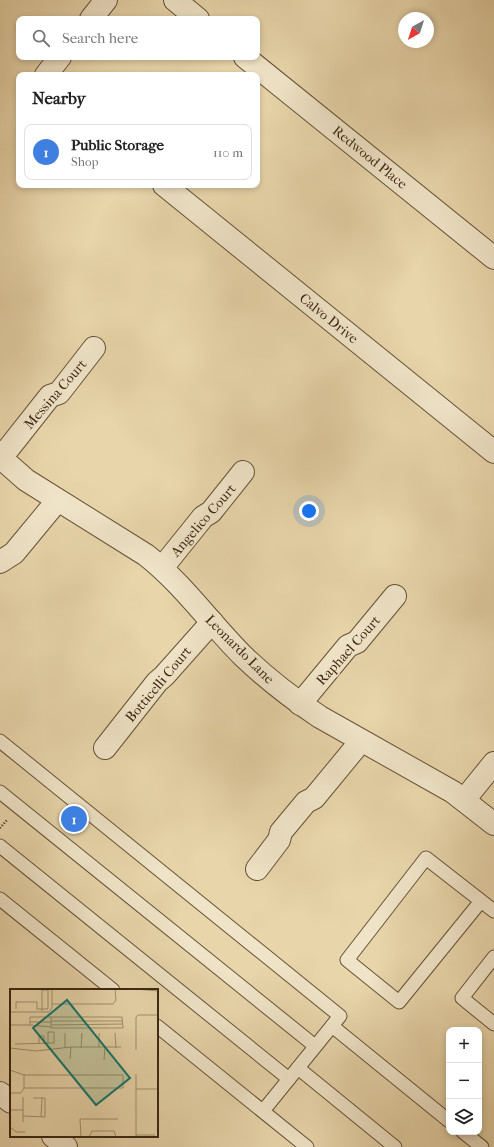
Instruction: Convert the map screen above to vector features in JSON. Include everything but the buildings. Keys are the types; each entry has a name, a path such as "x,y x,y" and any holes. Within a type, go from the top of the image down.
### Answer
{"street":[{"path":"93,16 106,0"},
{"path":"175,0 194,16"},
{"path":"48,72 58,60"},
{"name":"Redwood Place","path":"250,60 494,258"},
{"name":"Calvo Drive","path":"168,188 494,452"},
{"name":"Messina Court","path":"0,458 50,396 59,393 94,348"},
{"name":"Leonardo Lane","path":"0,458 26,480 146,555 162,568 243,656 263,675 300,704 464,800 494,824"},
{"name":"Angelico Court","path":"162,568 203,517 211,512 243,472"},
{"path":"0,562 14,553 57,500"},
{"name":"Raphael Court","path":"300,704 348,646 357,642 395,596"},
{"name":"Botticelli Court","path":"105,748 157,682 212,622"},
{"path":"257,869 279,840 282,832 301,808 306,802 314,798 361,741"},
{"path":"464,800 494,763"},
{"path":"0,1093 10,1101"},
{"path":"54,1137 66,1147"}],"lane":[{"path":"0,741 340,1016 263,1111"},
{"path":"0,792 315,1046"},
{"path":"0,846 289,1079"},
{"path":"481,901 399,1002 347,960 426,858 494,911"},
{"path":"0,899 112,989"},
{"path":"494,957 462,998 494,1024"},
{"path":"332,1026 446,1118"},
{"path":"158,1027 307,1147"},
{"path":"298,1068 395,1147"},
{"path":"467,1135 482,1147"}],"place":[{"name":"Public Storage","path":"74,819"}]}
